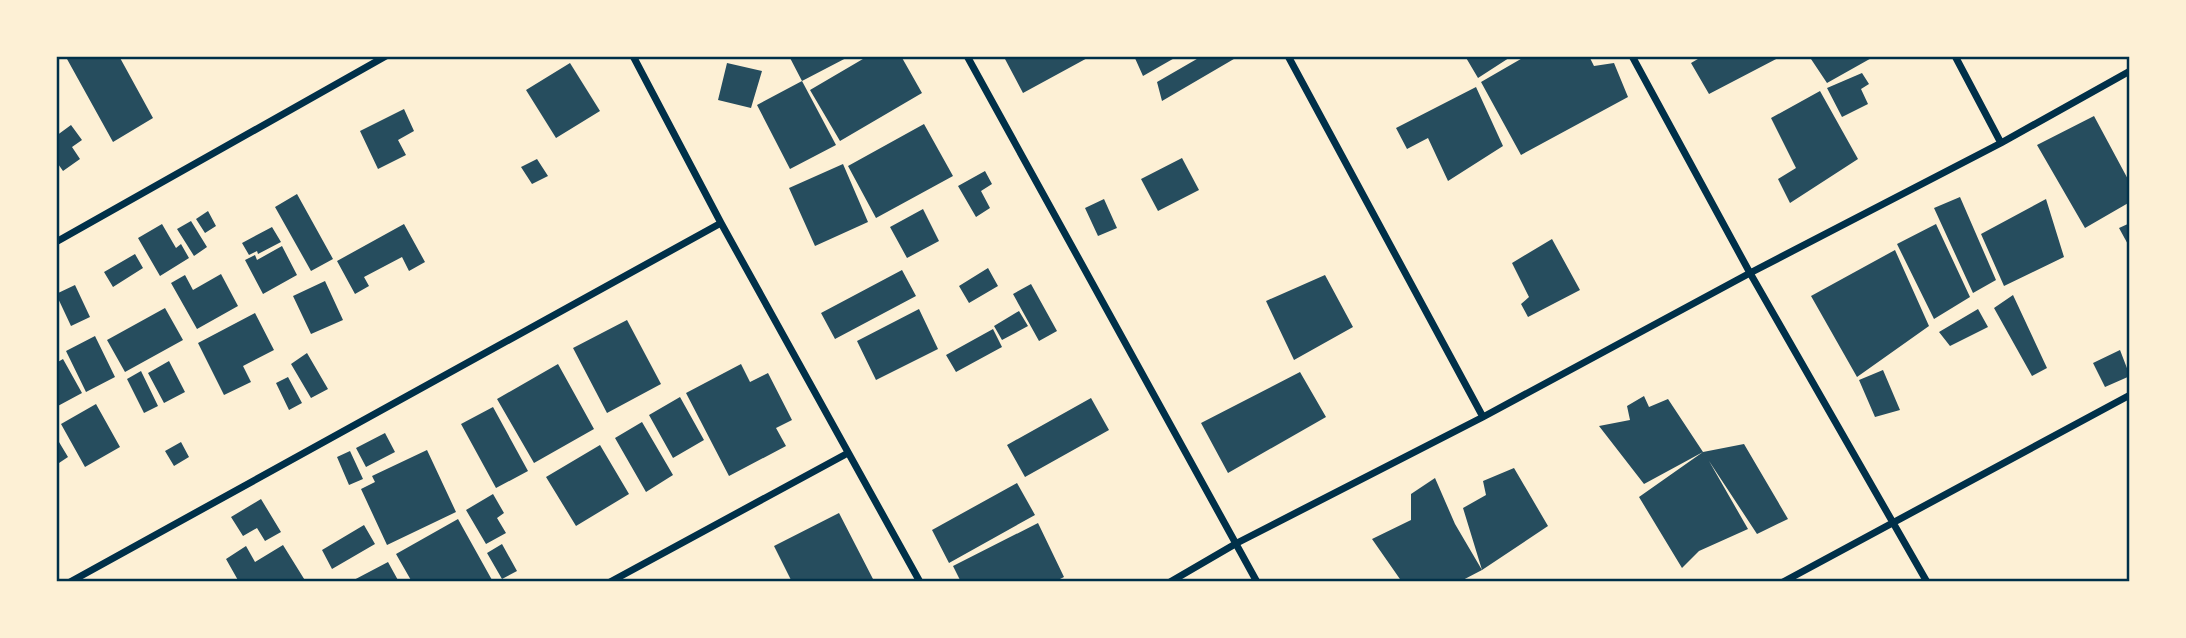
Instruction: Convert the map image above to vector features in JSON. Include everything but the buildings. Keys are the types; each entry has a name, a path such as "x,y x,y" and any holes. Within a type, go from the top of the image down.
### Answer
{"street":[{"path":"56,242 386,56"},
{"path":"633,56 721,223 920,582"},
{"path":"967,56 1257,582"},
{"path":"1289,56 1483,417"},
{"path":"1632,56 1750,273 1927,582"},
{"path":"1955,56 2001,143"},
{"path":"1170,582 1237,544 2001,143 2130,71"},
{"path":"70,582 721,223"},
{"path":"1783,582 2130,395"},
{"path":"610,582 848,453"}]}
